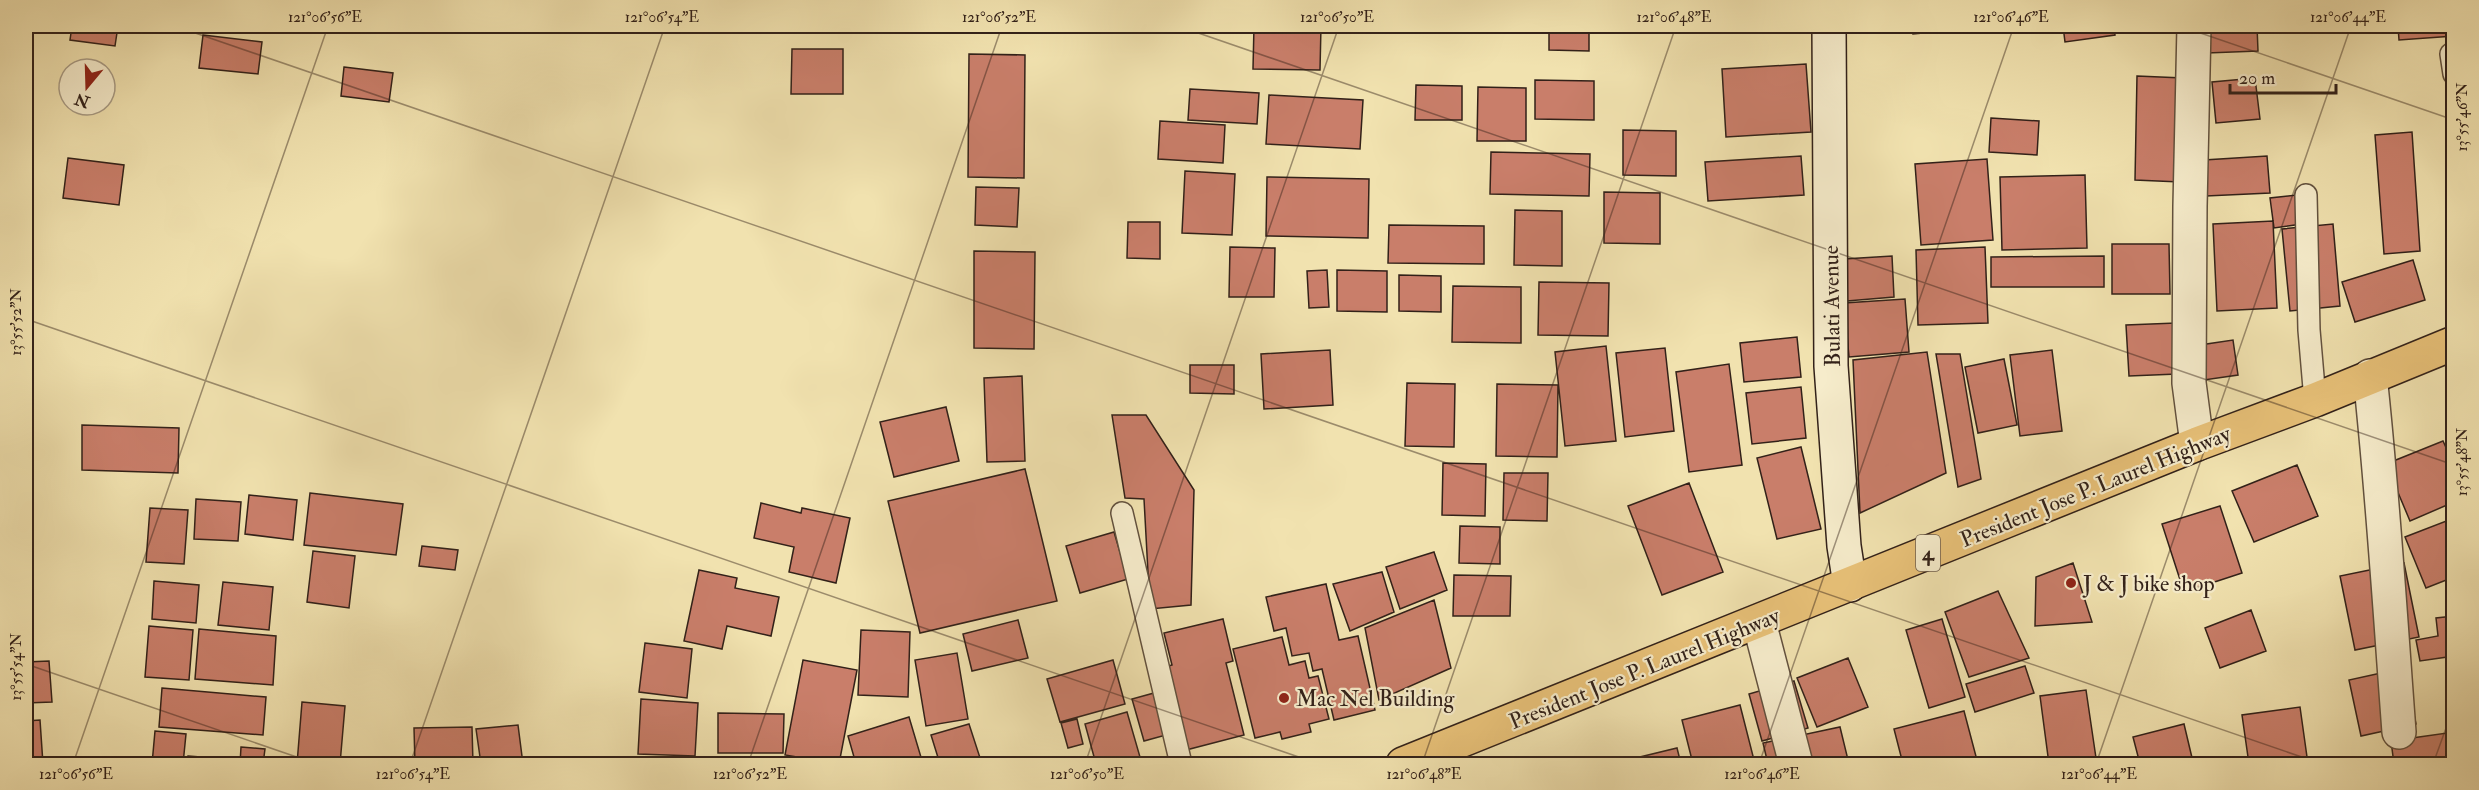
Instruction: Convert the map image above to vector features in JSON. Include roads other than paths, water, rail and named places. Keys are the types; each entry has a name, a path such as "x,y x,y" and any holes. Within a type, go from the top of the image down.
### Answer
{"highway":[{"name":"President Jose P. Laurel Highway","path":"1403,765 2197,444 2315,400 2454,343"}],"street":[{"name":"Bulati Avenue","path":"1829,26 1831,366 1844,546 1850,585"},
{"path":"2194,26 2189,383 2197,444"},
{"path":"2370,376 2383,491 2385,553 2399,732"},
{"path":"1759,622 1796,765"}],"lane":[{"path":"2306,195 2309,330 2315,400"},
{"path":"1122,513 1181,765"}],"place":[{"name":"J & J bike shop","path":"2071,583"},
{"name":"Mac Nel Building","path":"1284,698"}]}
